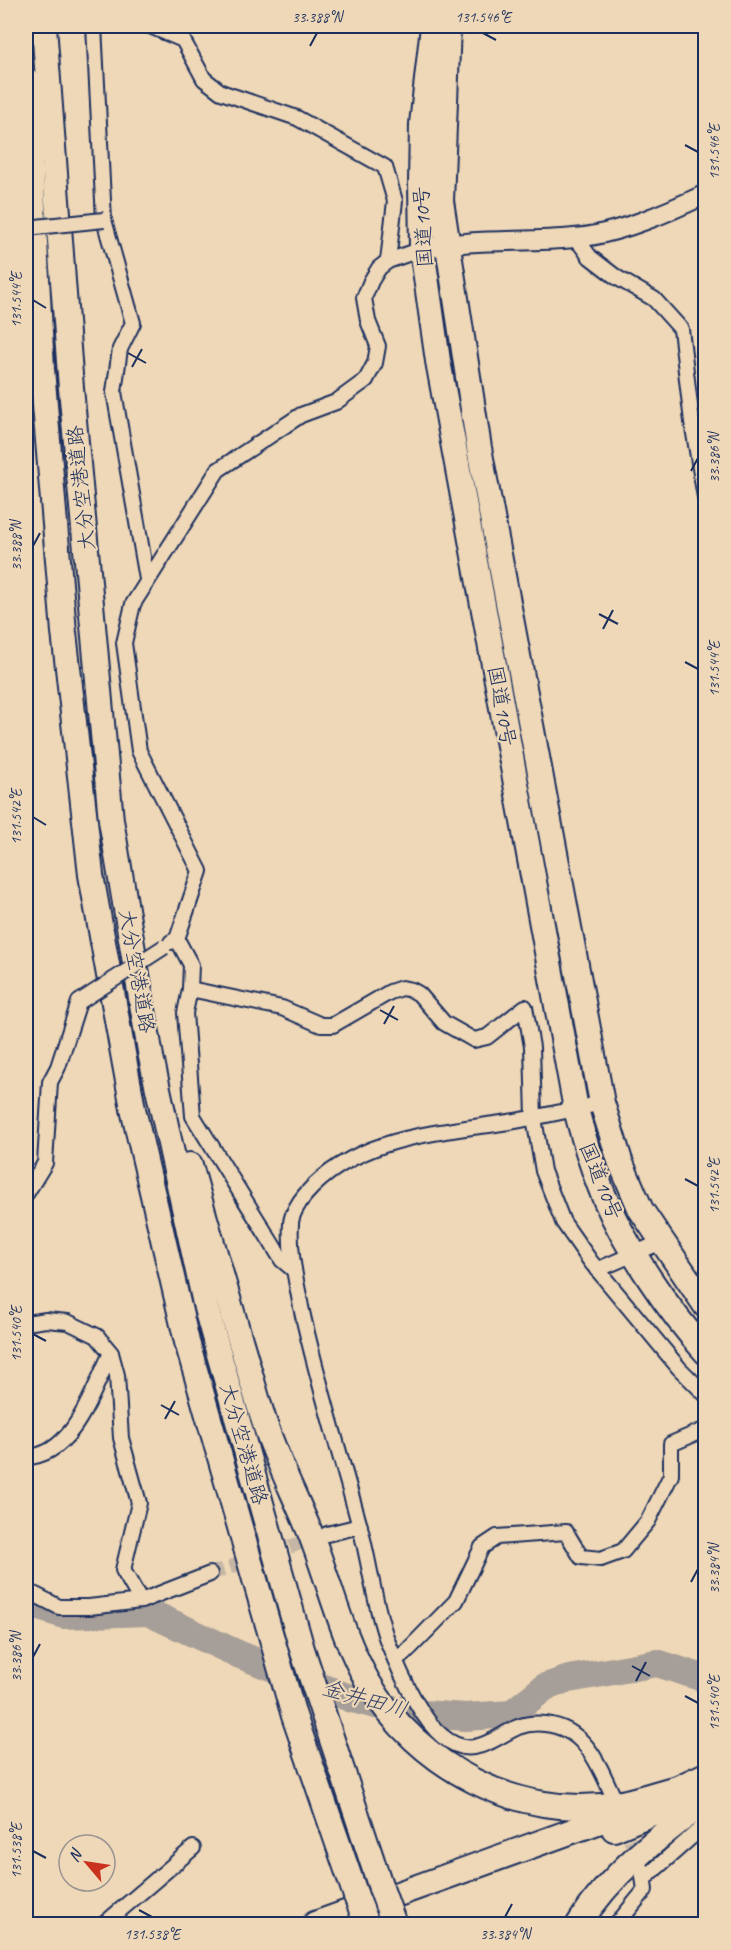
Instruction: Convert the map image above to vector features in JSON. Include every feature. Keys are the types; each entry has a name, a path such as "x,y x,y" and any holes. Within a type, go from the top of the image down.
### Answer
{"highway":[{"name":"大分空港道路","path":"44,26 70,388 111,820 151,1057 206,1308 302,1649 394,1924"},
{"name":"国道10号","path":"433,26 422,124 422,249 438,361 576,1108 606,1201 634,1255 705,1352"},
{"name":"国道10号","path":"448,26 441,201 479,448 602,1103 620,1161 641,1210 705,1306"},
{"name":"大分空港道路","path":"26,80 42,369 64,632 91,875 133,1109 187,1342 272,1641 351,1908 367,1924"},
{"path":"111,820 181,1128 260,1407 267,1430 310,1532 352,1647 368,1681 404,1730 418,1744 447,1766 516,1799 553,1806 588,1806 616,1804 673,1789"},
{"path":"315,1924 618,1815 705,1775"},
{"path":"360,1924 666,1809 705,1790"},
{"path":"579,1924 602,1892 627,1867 705,1801"}],"street":[{"path":"94,26 104,220 133,323 120,349 114,392 147,579"},
{"path":"150,26 183,40 204,79 221,92 297,117 385,167 395,201 388,261"},
{"path":"26,1194 45,1163 50,1082 58,1067 79,1002 177,939 200,871 139,752 124,643 133,604 218,470 301,415 336,402 366,380 375,363 378,346 368,321 364,298 370,281 379,268 388,261 448,243 576,238 670,211 705,194"},
{"path":"26,228 104,220"},
{"path":"576,238 590,257 616,277 654,299 681,329 692,422 705,503"},
{"path":"177,939 191,965 190,989 185,1013 193,1116 282,1260 294,1270"},
{"path":"190,989 282,1008 321,1025 333,1025 390,992 402,988 419,994 444,1023 474,1040 487,1037 525,1007 532,1047 534,1118 543,1171 563,1222 597,1270 679,1368 705,1395"},
{"path":"602,1103 534,1118 405,1138 345,1161 322,1177 302,1198 290,1221 294,1270 309,1343 360,1526 386,1636 414,1697 433,1727 451,1742 476,1748 495,1742 521,1726 538,1724 564,1728 582,1740 613,1796"},
{"path":"597,1270 661,1242"},
{"path":"26,1323 46,1320 68,1322 97,1336 111,1353 117,1375 122,1438 139,1503 123,1570 141,1601"},
{"path":"26,1457 49,1452 66,1438 111,1353"},
{"path":"395,1659 405,1653 456,1601 482,1547 497,1537 566,1532 581,1557 601,1559 623,1551 648,1521 671,1475 671,1444 705,1429"},
{"path":"327,1534 360,1526"},
{"path":"26,1590 59,1607 141,1601 210,1574"},
{"path":"617,1924 645,1890 643,1874 705,1824"},
{"path":"104,1924 193,1848"}],"waterway":[{"name":"金井田川","path":"26,1603 64,1615 148,1612 240,1655 352,1699 408,1713 466,1717 511,1714 545,1687 569,1679 657,1663 706,1679"}],"tunnel":[{"path":"210,1574 318,1537"},
{"path":"622,1820 639,1861"}]}
